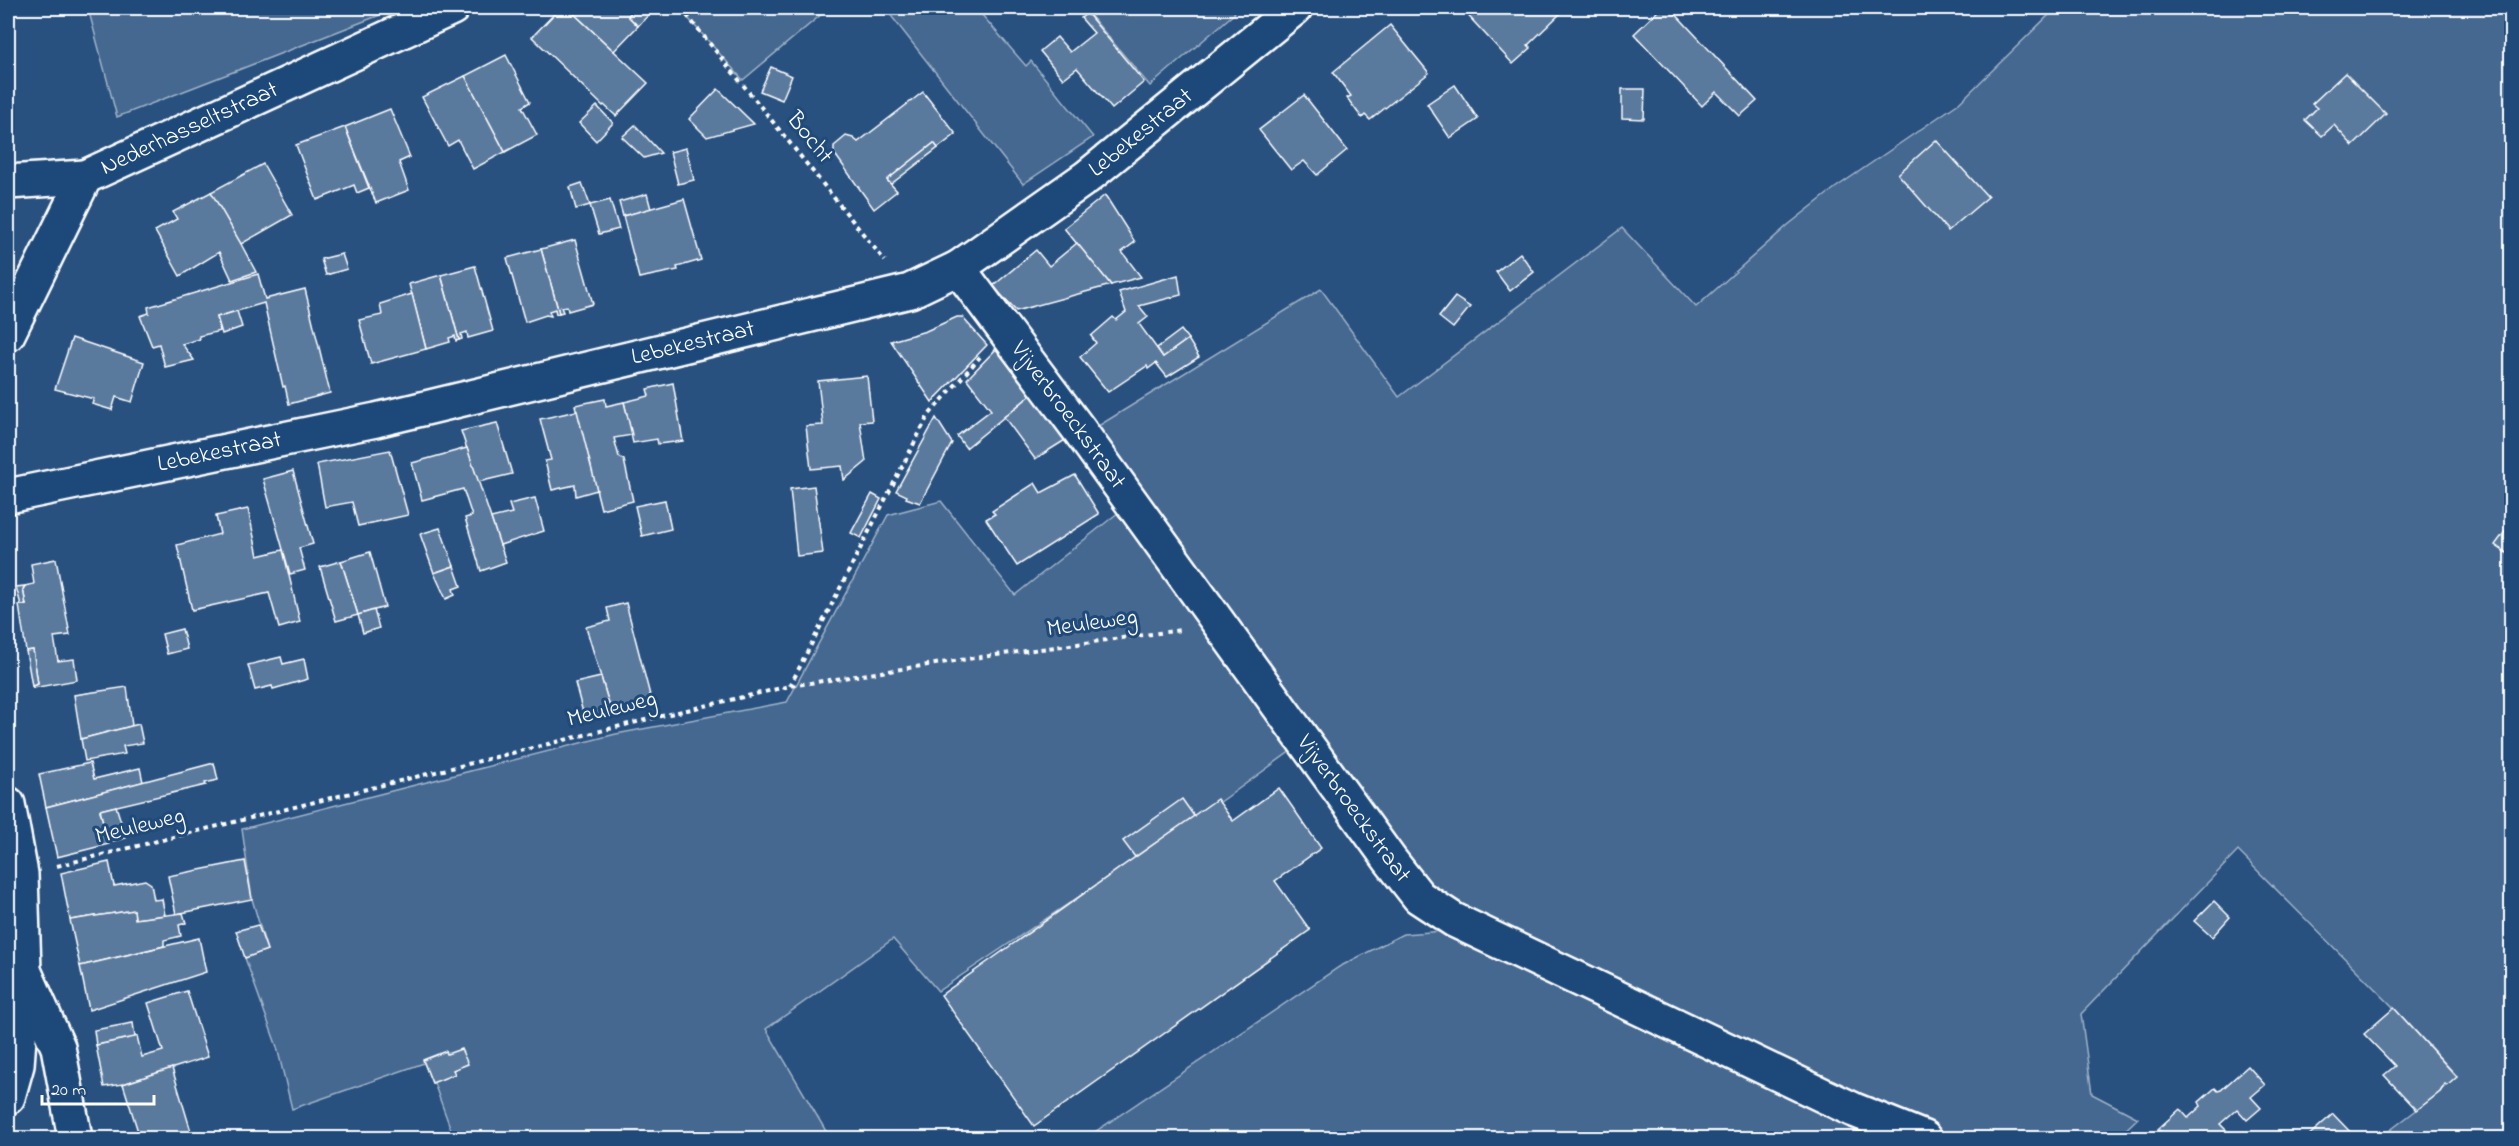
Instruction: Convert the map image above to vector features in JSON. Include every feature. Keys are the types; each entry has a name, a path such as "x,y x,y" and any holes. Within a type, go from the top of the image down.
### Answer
{"street":[{"name":"Nederhasseltstraat","path":"8,334 85,177 163,139 452,8"},
{"name":"Lebekestraat","path":"8,496 365,423 910,291 958,268 1087,177 1295,8"},
{"path":"8,182 85,177"},
{"name":"Vijverbroeckstraat","path":"958,268 1221,626 1341,796 1419,897 1454,920 1854,1110 1924,1138"},
{"path":"8,804 21,874 24,971 17,1065 8,1097"},
{"path":"24,971 58,1047 75,1138"}],"path":[{"name":"Bocht","path":"681,8 910,291"},
{"path":"790,686 928,416 1004,329"},
{"name":"Meuleweg","path":"21,874 790,686 974,658 1221,626"}],"shaded area":[{"path":"88,8 398,8 117,117"},
{"path":"679,8 829,8 743,80"},
{"path":"885,8 976,8 1026,66 1031,61 1093,137 1023,184"},
{"path":"1084,8 1231,8 1235,13 1150,86"},
{"path":"2056,8 2511,8 2511,1138 2380,1138 2440,1092 2457,1076 2394,1008 2238,851 2081,1014 2092,1094 2138,1118 2117,1138 1946,1138 1859,1102 1432,893 1095,428 1321,289 1399,397 1622,228 1696,307 1788,225 1835,188 1959,103"},
{"path":"941,501 1015,595 1119,512 1295,748 1219,803 938,991 893,939 766,1029 830,1138 454,1138 434,1083 424,1063 292,1109 277,1047 245,958 267,950 252,899 242,829 616,734 787,702 888,515"},
{"path":"1445,931 1889,1138 1086,1138 1339,967 1403,934"}],"building":[{"path":"560,8 568,8 648,83 616,116 532,37"},
{"path":"568,8 635,8 628,16 638,26 614,51"},
{"path":"635,8 655,8 638,26 628,16"},
{"path":"1461,8 1566,8 1528,45 1531,48 1513,64"},
{"path":"1661,8 1670,8 1757,101 1740,116 1716,92 1702,106 1634,34"},
{"path":"1087,13 1144,82 1112,109 1077,68 1063,79 1040,51 1057,37 1070,52 1094,33 1081,18"},
{"path":"1390,25 1429,73 1370,120 1365,115 1362,118 1347,98 1351,96 1333,72"},
{"path":"506,55 530,102 522,107 537,135 505,152 465,76"},
{"path":"771,67 792,76 782,100 760,91"},
{"path":"2345,73 2386,114 2353,146 2334,125 2322,136 2305,120 2317,108 2312,104"},
{"path":"465,76 505,152 473,169 458,140 448,146 422,97"},
{"path":"1455,85 1478,119 1450,138 1427,104"},
{"path":"718,89 754,124 707,137 689,119"},
{"path":"1622,89 1645,89 1644,119 1622,118"},
{"path":"923,92 956,134 938,148 934,143 887,180 897,191 874,209 834,153 834,146 846,136 858,142"},
{"path":"1304,95 1347,150 1317,175 1304,161 1291,170 1259,130"},
{"path":"597,106 613,123 596,141 579,123"},
{"path":"390,109 410,157 399,162 409,190 376,203 345,127"},
{"path":"635,125 661,153 644,158 622,137"},
{"path":"345,127 369,188 357,193 354,185 317,200 296,145"},
{"path":"1936,140 1988,197 1948,231 1898,174"},
{"path":"934,143 938,148 891,184 887,180"},
{"path":"686,148 694,180 678,184 670,152"},
{"path":"263,164 292,215 241,244 211,192"},
{"path":"582,183 590,205 576,209 570,187"},
{"path":"211,192 256,272 232,280 219,252 180,276 155,231 177,219 173,212"},
{"path":"647,194 651,209 623,216 619,202"},
{"path":"1105,195 1135,242 1122,252 1141,277 1111,285 1064,228"},
{"path":"684,199 701,260 677,267 678,270 639,278 623,216"},
{"path":"610,200 619,229 599,234 590,205"},
{"path":"575,240 593,304 568,311 567,306 561,307 563,312 559,313 541,249"},
{"path":"1077,243 1111,285 1016,311 993,286 1036,250 1049,266"},
{"path":"541,249 559,313 556,314 555,309 549,311 551,316 546,315 525,322 507,258"},
{"path":"1520,253 1534,272 1510,291 1496,272"},
{"path":"342,254 347,269 326,275 321,259"},
{"path":"475,266 493,331 468,338 467,332 461,334 462,339 459,340 441,275"},
{"path":"258,274 265,299 305,289 330,393 289,404 264,303 217,317 220,331 199,336 200,339 182,344 194,360 165,367 159,344 152,346 140,316 149,313 148,307"},
{"path":"441,275 459,340 456,341 455,336 449,338 450,342 426,349 409,284"},
{"path":"1178,275 1181,295 1139,306 1148,317 1139,324 1163,357 1188,339 1199,357 1167,377 1156,363 1148,369 1147,366 1108,392 1080,357 1096,343 1091,336 1113,317 1116,320 1126,312 1119,292"},
{"path":"412,294 426,349 371,364 359,320 382,315 380,304"},
{"path":"1455,297 1470,307 1453,328 1439,317"},
{"path":"237,311 242,327 222,334 217,317"},
{"path":"957,317 962,317 987,345 932,402 891,341 926,331"},
{"path":"1181,330 1188,339 1163,357 1157,348"},
{"path":"72,338 144,362 132,402 116,397 112,410 92,404 94,399 55,389"},
{"path":"1000,345 1036,391 966,448 957,436 991,410 967,379"},
{"path":"867,376 872,421 860,422 866,462 844,480 842,466 811,469 806,426 823,425 818,381"},
{"path":"673,383 683,441 658,444 657,439 633,443 624,402 649,396 647,389"},
{"path":"1036,391 1070,437 1035,459 1004,417"},
{"path":"605,399 606,406 624,402 632,435 614,438 619,457 624,460 633,501 601,509 575,405"},
{"path":"577,411 597,490 576,496 575,485 552,490 545,461 551,460 540,419"},
{"path":"936,418 952,443 920,503 896,491"},
{"path":"497,423 512,474 478,482 461,431"},
{"path":"467,448 506,562 481,571 465,518 472,516 463,489 422,500 412,463"},
{"path":"390,450 408,515 358,526 352,502 325,507 317,464"},
{"path":"293,471 313,544 299,548 305,570 290,574 263,479"},
{"path":"1075,475 1099,514 1017,566 986,519 995,514 992,511 1035,483 1041,493"},
{"path":"814,486 823,553 797,556 790,489"},
{"path":"872,494 881,499 861,538 851,533"},
{"path":"535,498 544,531 500,545 491,518 512,513 509,504"},
{"path":"665,500 671,529 642,536 635,506"},
{"path":"248,509 258,556 283,550 300,622 279,628 269,593 192,610 177,545 220,534 216,516"},
{"path":"2512,522 2512,557 2495,545"},
{"path":"440,528 454,566 434,573 420,534"},
{"path":"370,552 385,607 358,615 341,561"},
{"path":"56,559 70,635 54,637 58,661 74,659 77,680 33,688 32,686 38,684 33,650 26,651 19,605 26,605 23,589 25,586 34,584 31,564"},
{"path":"341,561 358,615 336,621 320,567"},
{"path":"454,566 461,586 453,589 455,595 446,599 434,573"},
{"path":"25,586 23,589 26,605 21,605 16,587"},
{"path":"626,603 652,703 612,714 586,627 610,621 607,608"},
{"path":"374,610 379,628 363,633 358,615"},
{"path":"182,629 187,649 167,654 162,634"},
{"path":"33,650 38,684 32,686 26,651"},
{"path":"281,657 283,664 304,659 308,679 273,689 272,686 255,690 248,665"},
{"path":"601,677 612,714 585,720 575,683"},
{"path":"127,687 132,726 81,739 74,695"},
{"path":"139,724 143,743 123,746 125,754 85,761 81,739"},
{"path":"90,763 94,779 140,768 143,782 46,807 39,774"},
{"path":"214,763 218,780 205,783 206,785 100,810 109,844 57,857 46,807"},
{"path":"1279,788 1321,848 1275,881 1310,930 1034,1126 941,995 1217,799 1233,821"},
{"path":"1182,799 1194,816 1135,857 1123,841"},
{"path":"116,806 126,838 108,842 100,810"},
{"path":"245,861 252,899 176,914 168,876"},
{"path":"109,862 114,886 145,880 151,884 154,900 162,899 165,915 135,919 134,910 70,920 61,873"},
{"path":"2214,901 2230,917 2212,937 2194,921"},
{"path":"134,910 135,919 183,913 186,923 179,925 181,936 164,940 164,946 80,966 70,920"},
{"path":"258,925 267,950 245,958 236,931"},
{"path":"199,938 206,972 89,1010 80,966"},
{"path":"187,991 208,1057 123,1084 104,1087 96,1045 137,1036 142,1057 163,1051 148,1003"},
{"path":"2394,1008 2457,1077 2447,1086 2445,1084 2440,1092 2417,1110 2384,1075 2395,1066 2364,1034"},
{"path":"133,1023 135,1037 96,1045 94,1030"},
{"path":"461,1049 468,1064 453,1070 455,1074 432,1083 423,1060 446,1051 447,1054"},
{"path":"2248,1066 2265,1085 2251,1097 2261,1108 2247,1120 2237,1109 2220,1124 2231,1135 2230,1138 2168,1138 2158,1129 2180,1109 2188,1118 2201,1106 2199,1102 2215,1088 2218,1091 2221,1090"},
{"path":"172,1068 193,1138 140,1138 123,1084"},
{"path":"2333,1114 2356,1138 2306,1138"}]}
